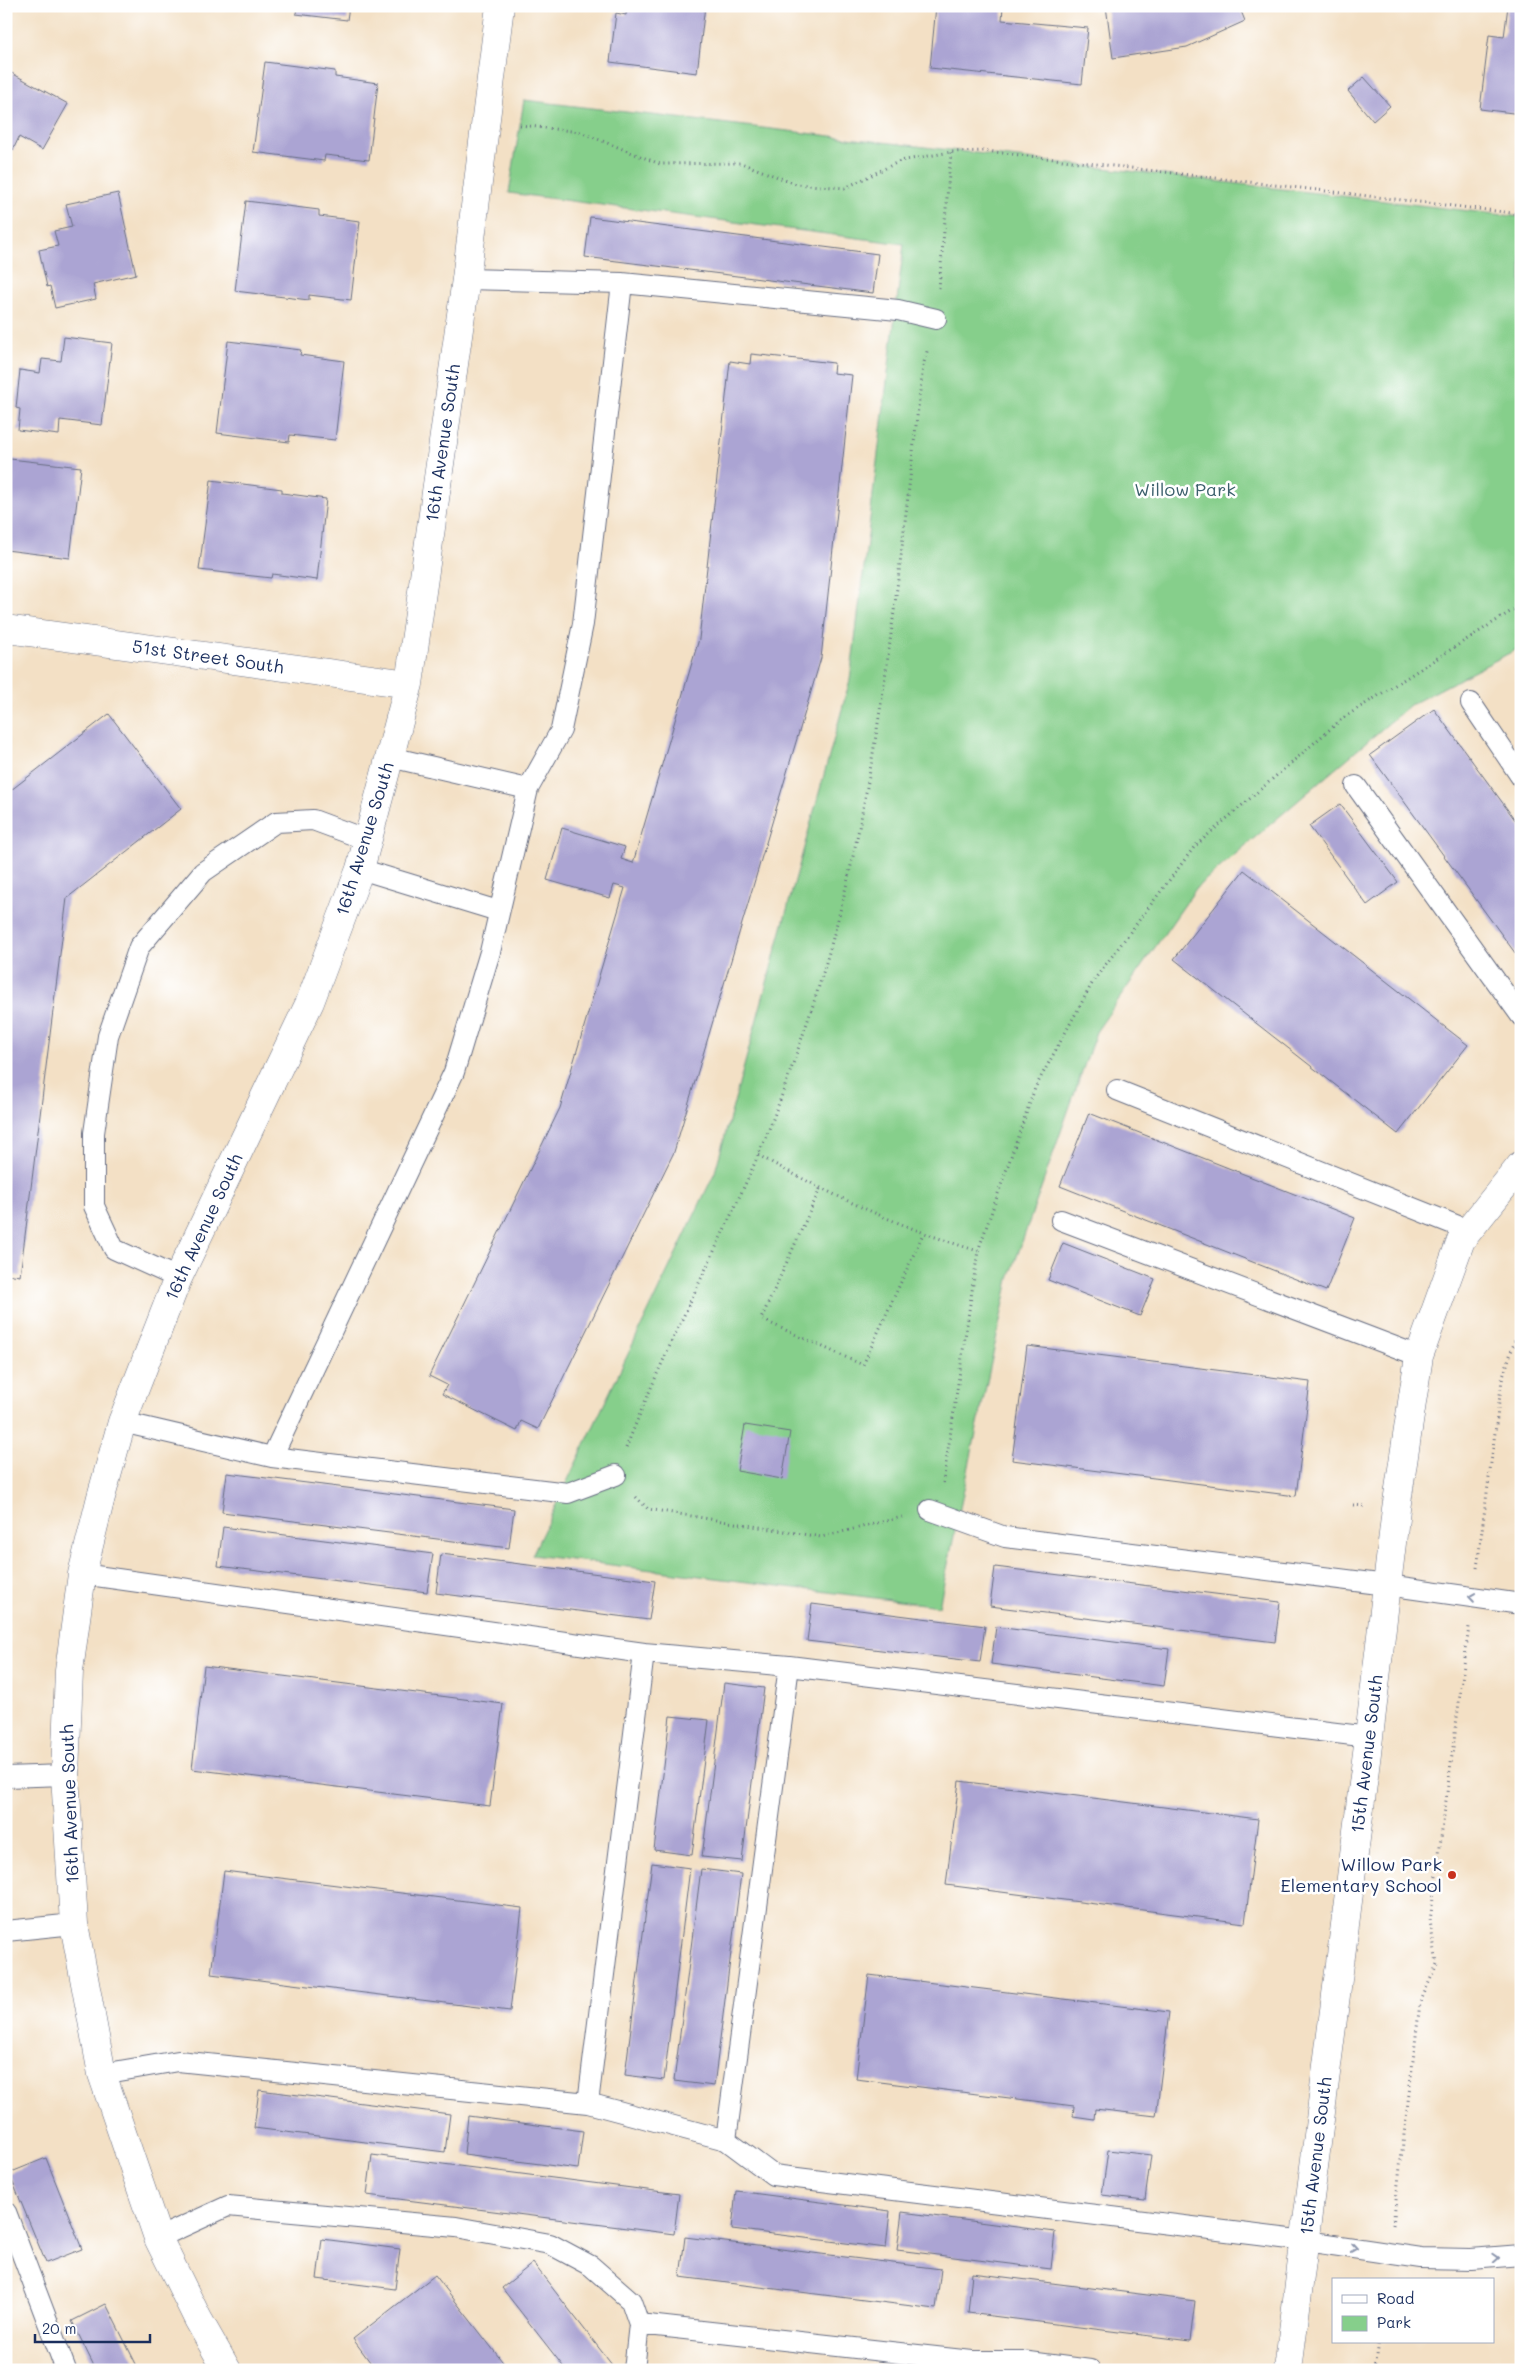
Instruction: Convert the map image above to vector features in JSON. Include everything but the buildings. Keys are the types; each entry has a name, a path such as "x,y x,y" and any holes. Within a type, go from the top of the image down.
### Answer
{"street":[{"name":"16th Avenue South","path":"227,2370 198,2319 158,2238 102,2074 74,1924 65,1775 69,1671 82,1574 100,1497 122,1422 178,1278 310,1002 360,869 410,684 466,279 500,6"},
{"name":"51st Street South","path":"6,629 410,684"},
{"name":"15th Avenue South","path":"1288,2370 1306,2241 1396,1509 1419,1356 1461,1240 1521,1165"}],"lane":[{"path":"466,279 622,283 898,310 936,319"},
{"path":"272,1457 454,1072 490,952 498,911 528,789 561,730 583,624 622,283"},
{"path":"1471,703 1521,777"},
{"path":"390,757 528,789"},
{"path":"1356,786 1521,1016"},
{"path":"178,1278 114,1249 94,1206 94,1133 108,1036 139,947 203,872 276,822 313,820 367,840"},
{"path":"360,869 498,911"},
{"path":"1117,1090 1468,1230"},
{"path":"1061,1220 1419,1356"},
{"path":"122,1422 272,1457 568,1493 616,1475"},
{"path":"930,1510 1005,1537 1387,1584 1521,1604"},
{"path":"82,1574 644,1653 789,1666 1369,1737"},
{"path":"588,2102 644,1653"},
{"path":"726,2140 789,1666"},
{"path":"6,1776 65,1775"},
{"path":"6,1931 74,1924"},
{"path":"102,2074 178,2061 588,2102 726,2140 773,2175 1306,2241 1420,2258 1471,2259 1521,2255"},
{"path":"158,2238 228,2206 456,2226 550,2244 591,2266 631,2302 639,2324 634,2370"},
{"path":"6,2212 66,2370"},
{"path":"639,2324 968,2366 1022,2361 1090,2370"}],"path":[{"path":"486,122 554,127 580,132 660,164 741,163 796,184 845,188 900,161 950,152 986,151 1521,214"},
{"path":"950,152 936,319 923,366 888,661 853,862 810,1013 758,1155 649,1390 616,1475 648,1509 821,1536 930,1510 944,1479 978,1251 1035,1088 1094,980 1195,846 1343,718 1521,605"},
{"path":"758,1155 820,1188 922,1234 978,1251"},
{"path":"820,1188 761,1318 863,1365 922,1234"},
{"path":"1476,1573 1502,1380 1521,1322"},
{"path":"1392,2227 1420,2003 1437,1964 1430,1921 1469,1622"},
{"path":"1374,2370 1378,2344"}],"green space":[{"name":"Willow Park","path":"524,100 1521,217 1521,647 1410,705 1197,887 1096,1032 1009,1279 939,1606 532,1555 715,1172 850,680 904,244 509,193"}],"place":[{"name":"Willow Park Elementary School","path":"1452,1875"}]}
